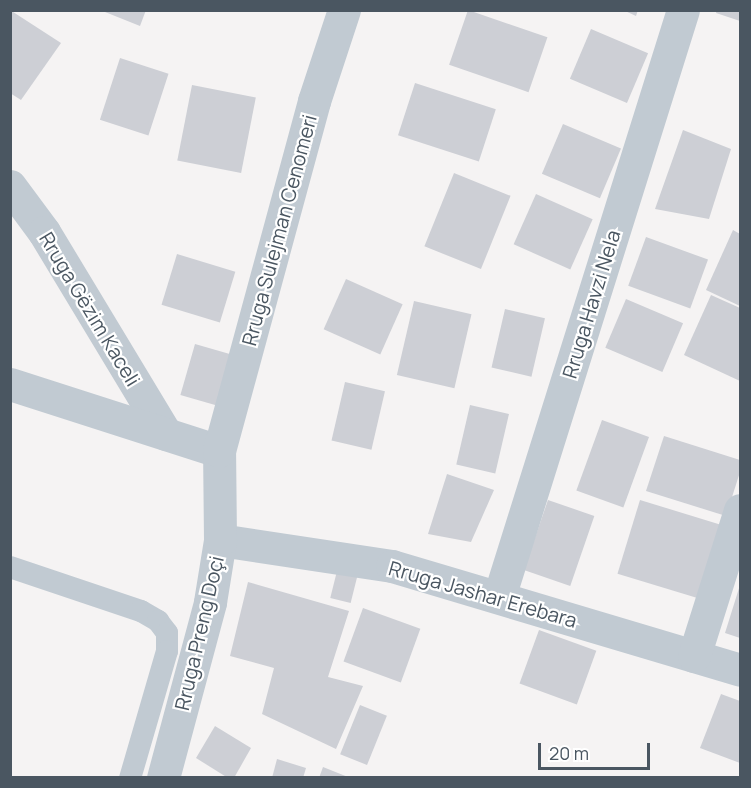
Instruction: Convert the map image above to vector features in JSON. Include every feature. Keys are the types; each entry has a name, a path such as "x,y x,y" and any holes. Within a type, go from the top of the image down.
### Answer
{"street":[{"name":"Rruga Sulejman Cenomeri","path":"219,451 311,112 344,10"},
{"name":"Rruga Havzi Nela","path":"498,597 683,10"},
{"name":"Rruga Gëzim Kaceli","path":"10,186 44,232 166,434"},
{"path":"10,384 219,451"},
{"name":"Rruga Preng Doçi","path":"163,777 210,602 220,540 219,451"},
{"path":"694,656 741,510"},
{"name":"Rruga Jashar Erebara","path":"220,540 392,566 741,670"}],"lane":[{"path":"10,567 141,611 158,621 167,633 167,651 130,777"}],"building":[{"path":"10,10 61,43 21,100 10,93"},
{"path":"100,10 146,10 140,26"},
{"path":"468,10 547,37 529,92 449,65"},
{"path":"623,10 638,10 636,16"},
{"path":"717,10 740,10 740,21 716,13"},
{"path":"591,29 648,53 627,103 570,79"},
{"path":"120,58 169,74 148,136 100,120"},
{"path":"415,83 496,109 479,162 398,135"},
{"path":"192,85 256,97 241,173 177,161"},
{"path":"563,124 621,149 600,198 542,174"},
{"path":"683,130 731,149 709,219 655,209"},
{"path":"454,173 511,196 481,269 424,246"},
{"path":"536,194 593,219 570,269 514,244"},
{"path":"733,230 740,234 740,306 706,290"},
{"path":"646,237 708,260 690,308 628,286"},
{"path":"177,254 235,272 220,323 162,305"},
{"path":"346,279 403,304 380,354 324,329"},
{"path":"711,295 740,308 740,381 684,355"},
{"path":"626,299 683,323 662,372 605,348"},
{"path":"414,301 471,314 454,388 397,375"},
{"path":"505,309 545,318 531,377 492,367"},
{"path":"195,344 231,354 216,405 180,395"},
{"path":"345,382 385,391 371,450 332,440"},
{"path":"470,405 509,414 495,473 456,464"},
{"path":"602,420 649,437 623,508 576,490"},
{"path":"664,436 740,460 740,472 726,516 646,491"},
{"path":"447,474 494,490 471,542 428,534"},
{"path":"548,500 594,516 570,586 524,570"},
{"path":"640,500 723,525 701,599 617,574"},
{"path":"339,563 359,568 351,603 330,598"},
{"path":"248,582 349,611 328,677 363,686 336,749 262,714 274,668 230,656"},
{"path":"740,585 740,638 725,633"},
{"path":"363,608 420,629 401,682 344,662"},
{"path":"539,630 596,651 577,704 520,684"},
{"path":"721,694 740,701 740,763 700,748"},
{"path":"360,705 387,716 367,765 340,754"},
{"path":"215,726 251,748 234,778 228,778 196,758"},
{"path":"277,759 306,768 303,778 272,778"},
{"path":"323,767 348,777 348,778 319,778"}]}
